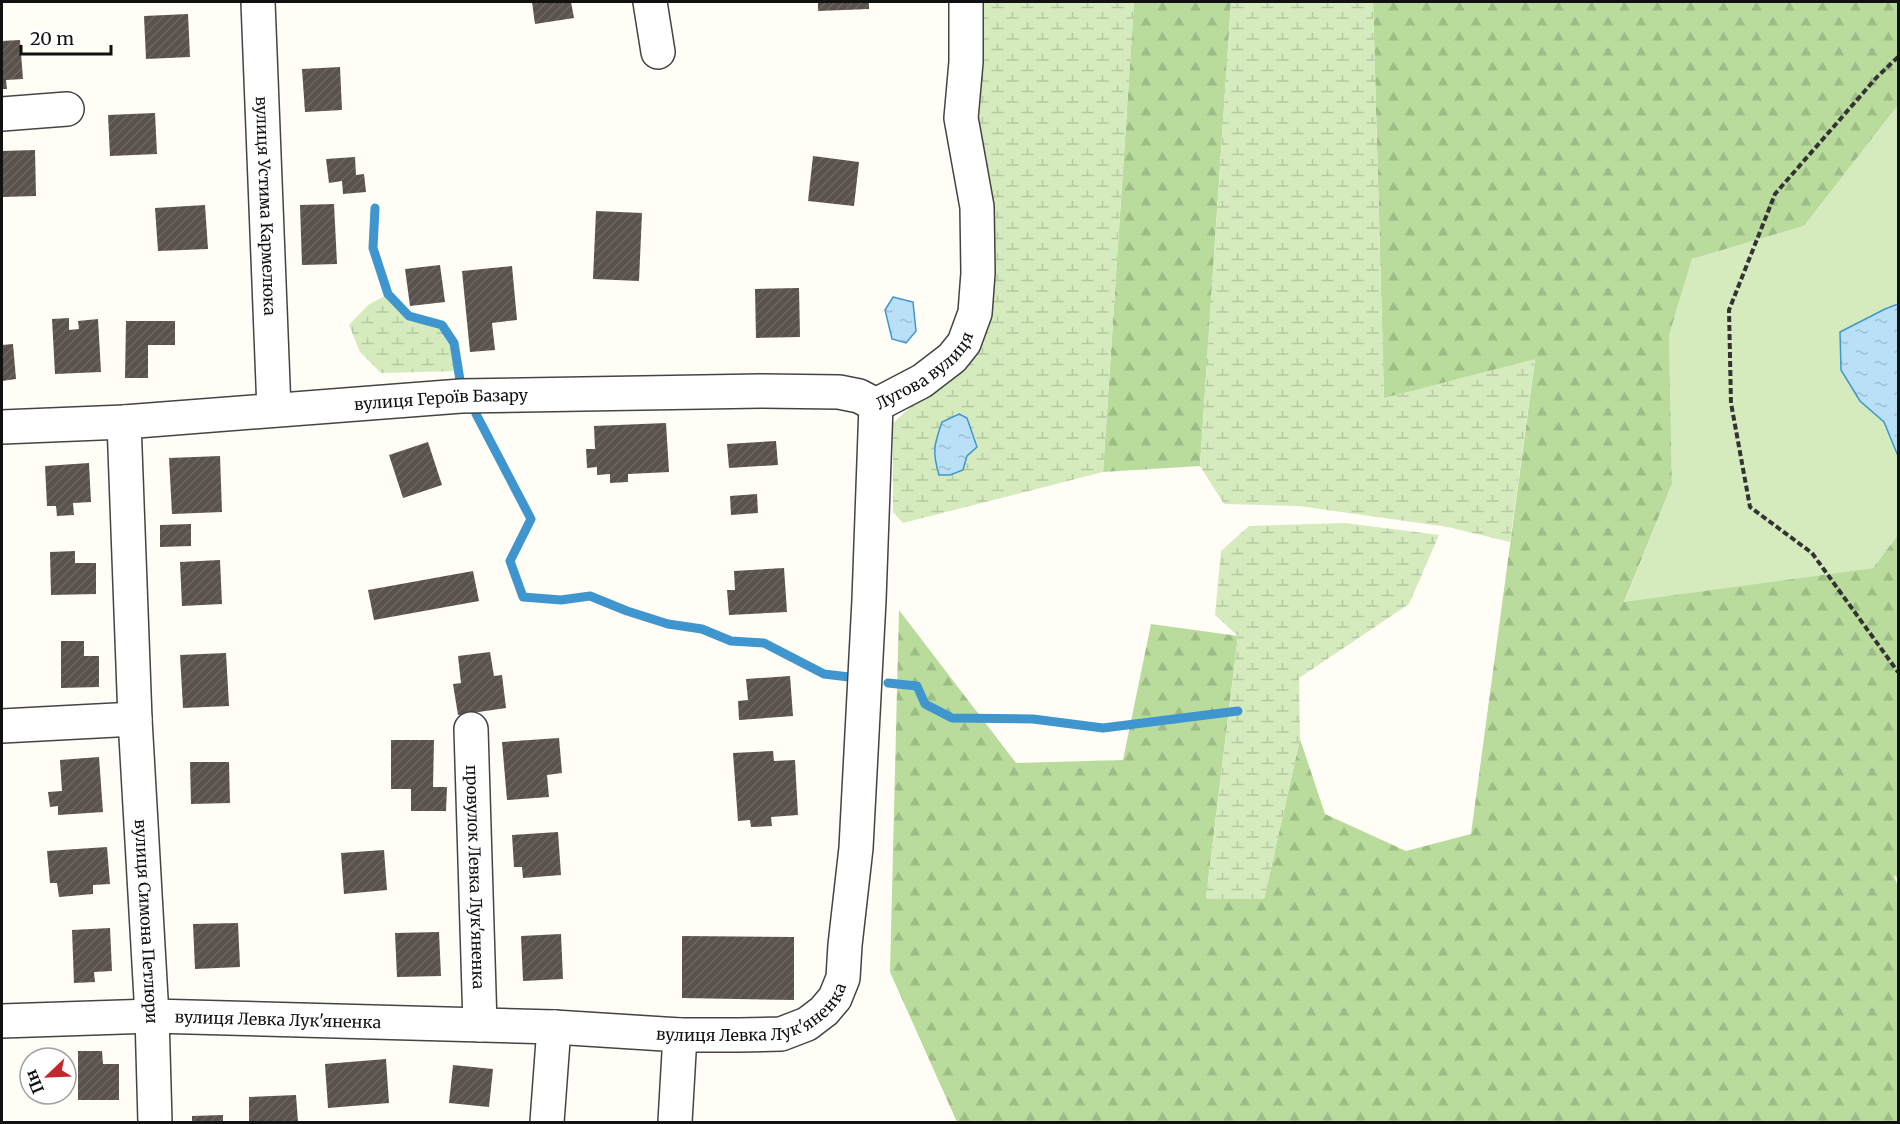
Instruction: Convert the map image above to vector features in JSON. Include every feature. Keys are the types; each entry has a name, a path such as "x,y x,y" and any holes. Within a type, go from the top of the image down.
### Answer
{"street":[{"name":"вулиця Устима Кармелюка","path":"258,2 274,410"},
{"path":"650,2 658,52"},
{"name":"Лугова вулиця","path":"856,848 869,600 876,405 922,381 952,358 964,343 975,313 978,273 977,207 961,118 966,62 966,2"},
{"path":"2,114 67,109"},
{"name":"вулиця Героїв Базару","path":"2,428 124,422 461,396 740,391 839,392 859,396 876,405"},
{"name":"вулиця Симона Петлюри","path":"124,422 135,719 152,1016 155,1122"},
{"path":"2,726 135,719"},
{"name":"провулок Левка Лук'яненка","path":"471,729 480,1025"},
{"name":"вулиця Левка Лук'яненка","path":"2,1021 152,1016 554,1027 680,1035 781,1034 807,1024 824,1011 835,998 843,978 856,848"},
{"path":"548,1122 554,1027"},
{"path":"675,1122 680,1035"}],"path":[{"path":"1899,57 1877,77 1775,194 1729,310 1731,404 1750,507 1812,553 1899,672"}],"green space":[{"path":"975,2 1134,2 1103,472 903,523 893,512 893,423 980,344 973,126"},
{"path":"1134,2 1231,2 1200,466 1103,472"},
{"path":"1231,2 1373,2 1384,398 1535,359 1510,542 1448,527 1299,506 1224,504 1200,466"},
{"path":"1373,2 1898,2 1898,105 1804,226 1692,259 1669,335 1672,484 1624,602 1873,568 1898,535 1898,878 1894,875 1898,888 1898,1122 957,1122 890,972 899,610 1016,763 1123,760 1151,624 1238,636 1206,898 1264,899 1300,739 1325,814 1406,851 1471,834 1535,360 1384,399"},
{"path":"1898,105 1898,304 1840,332 1841,370 1860,401 1884,422 1898,456 1898,535 1873,568 1624,603 1672,484 1669,335 1692,259 1804,226"},
{"path":"388,294 410,316 442,325 454,343 459,371 381,373 360,352 349,325 368,305"},
{"path":"1345,523 1439,535 1409,604 1299,678 1300,739 1264,899 1206,899 1238,636 1215,615 1221,551 1249,526"}],"water":[{"path":"893,297 913,302 916,331 906,343 892,339 885,310"},
{"path":"1898,304 1898,456 1884,422 1860,401 1841,370 1840,332"},
{"path":"959,414 967,418 977,447 967,456 963,470 950,475 939,475 935,454 939,430 942,422"}],"building":[{"path":"532,2 571,2 574,18 535,24"},
{"path":"818,2 869,2 869,9 818,11"},
{"path":"188,14 190,57 146,59 144,16"},
{"path":"20,40 23,79 6,80 7,89 2,89 2,41"},
{"path":"340,67 342,110 305,112 302,69"},
{"path":"155,113 157,154 110,156 108,115"},
{"path":"35,150 36,196 2,197 2,151"},
{"path":"813,156 859,162 854,206 808,201"},
{"path":"355,157 356,175 364,174 366,192 343,194 342,181 329,183 326,159"},
{"path":"334,204 337,264 302,265 300,205"},
{"path":"205,205 208,249 158,251 155,208"},
{"path":"596,211 642,213 639,281 593,279"},
{"path":"440,265 445,302 410,306 405,269"},
{"path":"512,266 517,320 492,323 495,350 470,352 462,271"},
{"path":"799,288 800,337 756,338 755,289"},
{"path":"69,318 69,330 79,329 78,321 98,319 101,372 55,374 52,319"},
{"path":"126,321 175,321 175,345 148,345 148,378 125,378"},
{"path":"13,344 16,379 2,381 2,345"},
{"path":"666,423 669,472 628,474 628,482 610,483 610,474 597,475 597,467 587,468 586,449 595,449 594,426"},
{"path":"776,441 778,465 729,468 727,444"},
{"path":"428,442 442,485 403,498 389,455"},
{"path":"220,456 222,512 172,514 169,458"},
{"path":"89,463 91,502 73,503 74,515 57,516 56,506 47,506 45,466"},
{"path":"757,494 758,513 731,515 730,496"},
{"path":"191,524 191,546 160,547 160,525"},
{"path":"75,551 75,563 96,563 96,594 51,595 50,552"},
{"path":"220,560 222,604 182,606 180,562"},
{"path":"784,568 787,612 729,615 727,590 735,590 734,571"},
{"path":"473,571 479,601 374,620 368,590"},
{"path":"61,641 84,641 84,656 99,656 99,687 61,688"},
{"path":"490,652 494,676 502,675 506,708 458,715 453,684 461,683 458,656"},
{"path":"226,653 229,706 183,708 180,655"},
{"path":"790,676 793,716 739,720 738,701 748,700 746,679"},
{"path":"559,738 562,773 547,775 549,797 507,800 502,742"},
{"path":"391,740 434,740 433,787 447,787 446,811 411,811 411,789 391,789"},
{"path":"773,751 774,761 795,760 798,815 771,817 772,826 751,827 750,820 738,821 733,753"},
{"path":"99,757 103,812 58,815 58,806 50,807 48,792 62,791 60,760"},
{"path":"190,762 229,762 230,803 191,804"},
{"path":"558,832 561,875 523,878 522,867 514,867 512,835"},
{"path":"107,847 110,884 93,885 93,894 59,897 57,883 50,883 47,851"},
{"path":"384,850 387,890 344,894 341,853"},
{"path":"238,923 240,967 195,969 193,924"},
{"path":"110,928 112,971 94,972 95,982 74,983 72,930"},
{"path":"439,932 441,976 397,977 395,933"},
{"path":"561,934 563,979 523,981 521,936"},
{"path":"682,936 794,937 794,1000 682,998"},
{"path":"78,1051 102,1051 103,1064 119,1064 119,1100 78,1100"},
{"path":"386,1059 389,1103 328,1108 325,1064"},
{"path":"453,1065 493,1069 489,1107 449,1103"},
{"path":"296,1095 298,1122 249,1122 249,1097"},
{"path":"223,1115 223,1122 192,1122 192,1116"}],"waterway":[{"path":"375,208 373,248 388,294 409,316 442,325 454,343 460,380"},
{"path":"476,414 531,519 510,561 523,597 561,600 590,596 668,624 702,629 731,641 764,643 824,674 849,677"},
{"path":"888,683 917,686 925,704 952,718 1033,719 1103,728 1238,711"}]}
